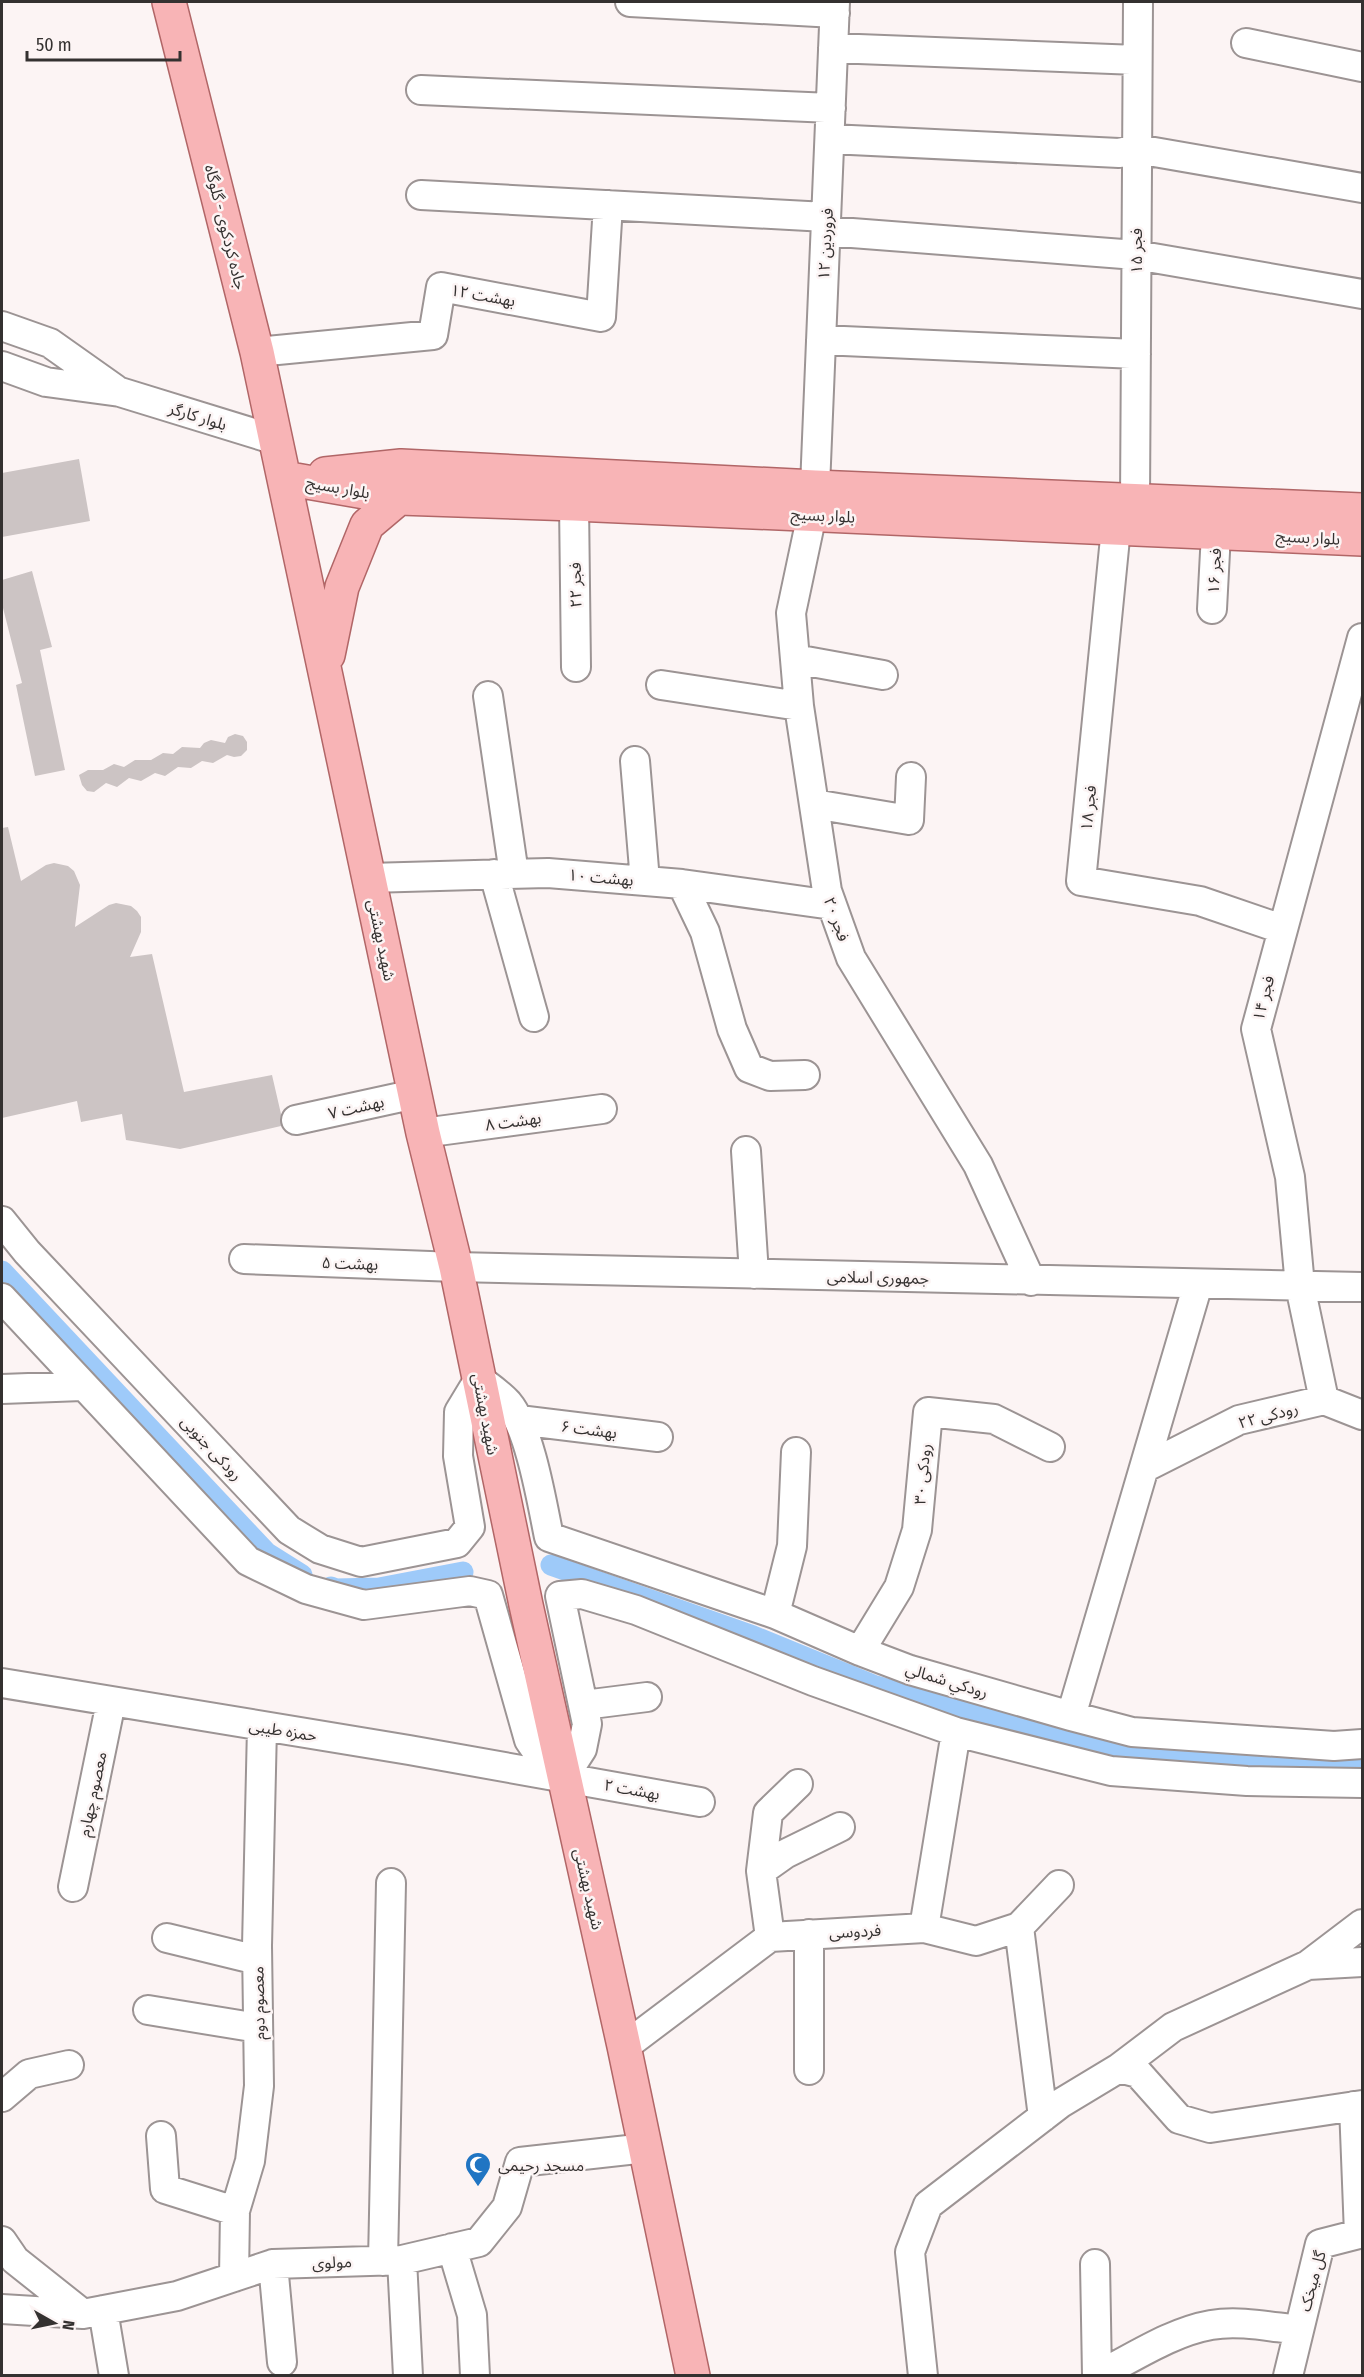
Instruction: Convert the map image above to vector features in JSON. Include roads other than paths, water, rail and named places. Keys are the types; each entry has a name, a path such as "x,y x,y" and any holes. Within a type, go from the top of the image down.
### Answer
{"main road":[{"name":"جاده کردکوی - گلوگاه","path":"169,2 257,352 280,457"},
{"name":"بلوار بسیج","path":"280,457 814,500 1116,528 1362,539"},
{"name":"بلوار بسیج","path":"280,457 399,498 574,504 814,500 1134,501 1362,510"},
{"name":"شهید بهشتی","path":"280,457 423,1133 456,1267 487,1423 646,2148 693,2376"},
{"path":"325,668 342,587 367,525 399,498"}],"street":[{"path":"630,2 835,7"},
{"name":"فجر ۱۵","path":"1134,501 1138,2"},
{"name":"۱۲ فروردین","path":"814,500 835,7"},
{"path":"1246,43 1362,67"},
{"path":"833,48 1137,60"},
{"path":"421,90 831,108"},
{"path":"830,139 1119,153 1137,149 1362,188"},
{"path":"421,195 608,205 1136,255 1362,294"},
{"name":"بهشت ۱۲","path":"257,352 433,334 441,287 601,317 608,205"},
{"name":"بلوار کارگر","path":"2,326 50,343 120,392 280,457"},
{"path":"821,340 1136,354"},
{"name":"بلوار کارگر","path":"2,366 46,382 120,392"},
{"name":"فجر ۲۰","path":"814,500 790,613 799,706 826,891 851,958 978,1165 1030,1281"},
{"name":"فجر ۲۲","path":"574,504 576,667"},
{"name":"فجر ۱۸","path":"1116,528 1081,881 1200,901 1282,929"},
{"name":"فجر ۱۶","path":"1212,609 1216,532"},
{"name":"فجر ۱۴","path":"1324,1400 1300,1286 1290,1177 1256,1029 1362,638"},
{"path":"795,659 883,675"},
{"path":"661,685 799,706"},
{"path":"488,696 504,874 534,1017"},
{"path":"635,761 645,881"},
{"path":"813,804 909,820 911,777"},
{"name":"بهشت ۱۰","path":"369,878 548,873 682,884 832,905"},
{"path":"682,884 705,932 732,1029 749,1068 770,1076 805,1075"},
{"name":"بهشت ۷","path":"296,1120 415,1094"},
{"name":"بهشت ۸","path":"423,1133 602,1109"},
{"path":"746,1152 754,1274"},
{"name":"رودکی جنوبی","path":"2,1221 27,1252 289,1530 320,1549 361,1562 458,1543 470,1527 458,1456 459,1412 479,1379"},
{"name":"بهشت ۵","path":"244,1259 456,1267"},
{"name":"جمهوری اسلامی","path":"456,1267 1362,1287"},
{"path":"1071,1716 1198,1284"},
{"path":"2,1298 248,1561 306,1589 364,1605 470,1591 488,1595 529,1740 540,1756 561,1764 582,1749 586,1738 587,1724 584,1706 560,1596 582,1594 636,1610 813,1681 956,1732 1111,1771 1247,1781 1362,1783"},
{"path":"479,1379 507,1402 519,1420"},
{"path":"2,1389 82,1386"},
{"path":"1324,1400 1362,1415"},
{"name":"رودکی ۲۲","path":"1144,1468 1239,1420 1324,1400"},
{"name":"رودکی ۳۰","path":"860,1651 899,1587 916,1530 928,1412 994,1419 1050,1447"},
{"name":"بهشت ۶","path":"519,1420 658,1437"},
{"name":"رودکي شمالي","path":"519,1420 534,1466 549,1537 775,1614 910,1670 1132,1732 1334,1746 1362,1744"},
{"path":"775,1614 792,1546 796,1452"},
{"name":"حمزه طیبی","path":"2,1683 262,1727 561,1764"},
{"path":"584,1706 647,1697"},
{"name":"معصوم چهارم","path":"73,1887 111,1702"},
{"name":"معصوم دوم","path":"234,2277 235,2211 250,2162 259,2086 258,1960 262,1727"},
{"path":"924,1928 956,1732"},
{"name":"بهشت ۲","path":"561,1764 700,1802"},
{"path":"624,2047 770,1937 761,1871 768,1813 798,1784"},
{"path":"761,1871 784,1854 840,1827"},
{"path":"391,1883 393,2260 408,2376"},
{"path":"1043,2117 1019,1927 1059,1885"},
{"path":"923,2376 910,2252 928,2205 1061,2103 1119,2068 1173,2027 1308,1965 1362,1924"},
{"name":"فردوسی","path":"770,1937 924,1928 976,1941 1019,1927"},
{"path":"809,1934 809,2070"},
{"path":"167,1938 258,1960"},
{"path":"1308,1965 1362,1962"},
{"path":"148,2010 258,2028"},
{"path":"2,2097 29,2074 69,2065"},
{"path":"1119,2068 1138,2073 1179,2119 1210,2128 1358,2106"},
{"name":"گل میخک","path":"1288,2376 1320,2244 1359,2234 1358,2106"},
{"path":"161,2136 165,2189 235,2211"},
{"name":"مولوی","path":"2,2309 93,2312 177,2296 273,2264 393,2260 479,2242 507,2207 520,2162 646,2148"},
{"path":"2,2241 15,2260 93,2312 114,2376"},
{"path":"452,2248 472,2315 475,2376"},
{"path":"273,2264 282,2362"},
{"path":"1095,2264 1097,2375 1173,2337 1211,2325 1244,2324 1299,2330"}],"waterway":[{"path":"2,1271 267,1553 302,1575"},
{"path":"551,1565 753,1636 873,1685 1061,1740 1116,1753 1338,1765 1362,1763"},
{"path":"331,1587 336,1589 379,1588 463,1572"}],"place":[{"name":"مسجد رحیمی","path":"478,2188"}]}
